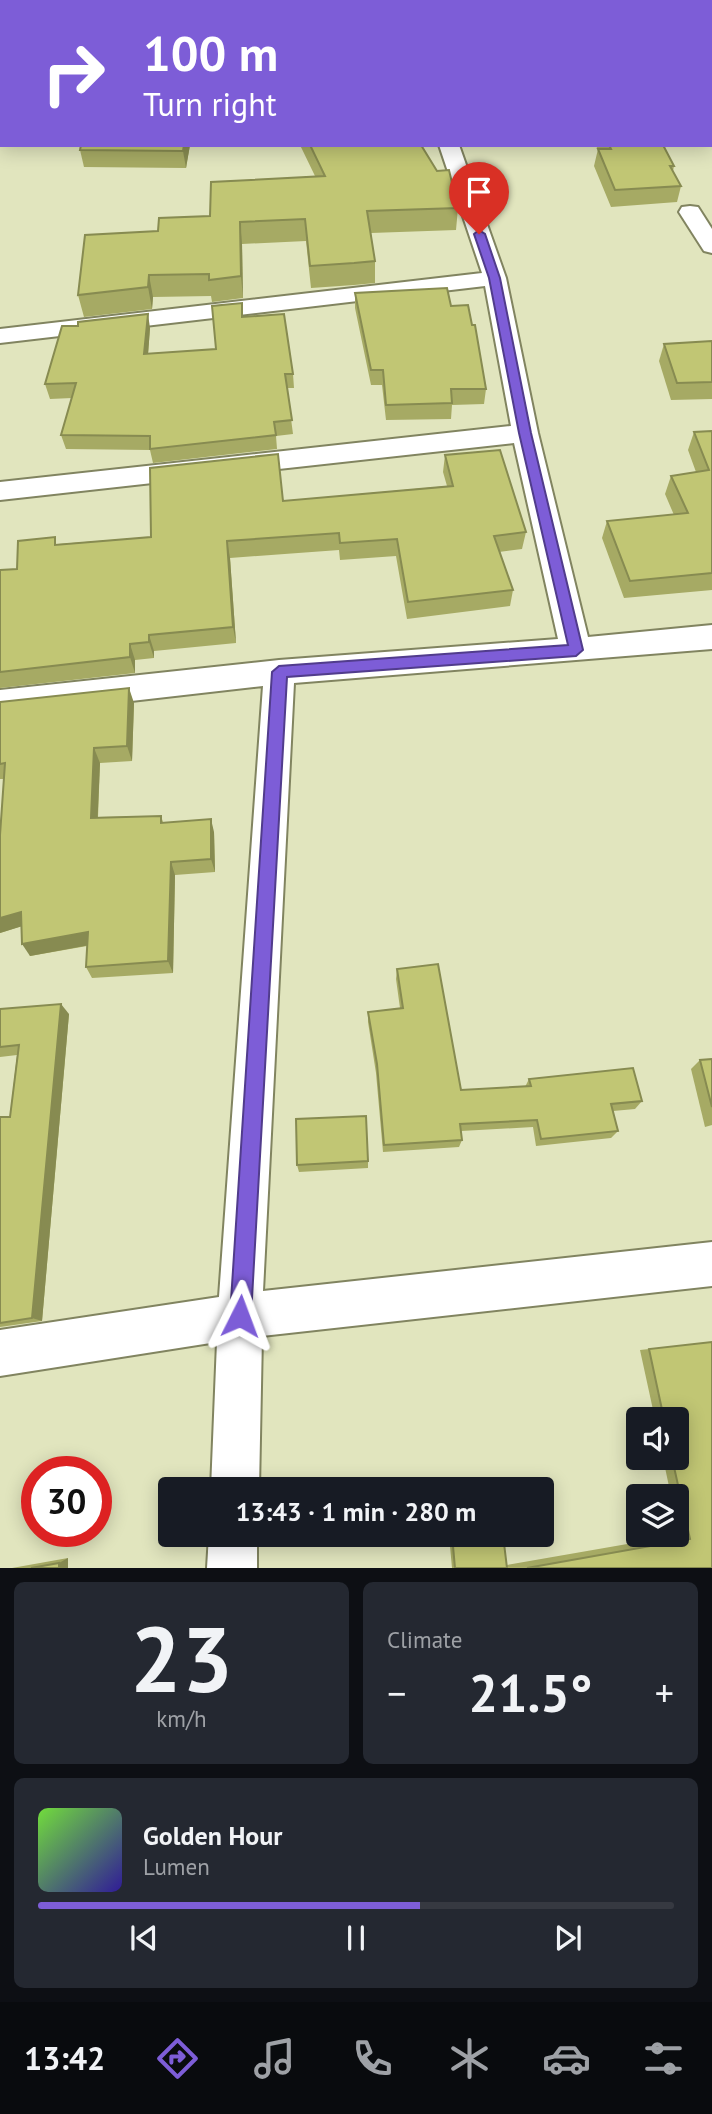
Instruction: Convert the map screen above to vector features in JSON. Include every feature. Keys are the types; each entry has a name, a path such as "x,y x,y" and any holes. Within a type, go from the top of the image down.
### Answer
{"street":[{"path":"450,147 495,278 525,433 576,650"},
{"path":"690,212 712,246"},
{"path":"0,335 495,278"},
{"path":"0,491 525,433"},
{"path":"0,703 279,672 712,637"},
{"path":"235,1477 240,1316 279,672"},
{"path":"0,1353 240,1316 712,1264"},
{"path":"232,1568 233,1547"}],"building":[{"path":"81,147 184,147 183,151 80,150"},
{"path":"311,147 422,147 437,171 449,170 458,208 367,211 375,261 310,266 305,219 240,222 241,276 209,280 209,274 149,275 148,287 78,295 85,235 158,231 159,218 210,216 211,182 325,176"},
{"path":"610,147 664,147 674,166 670,166 681,186 615,190 598,149 611,149"},
{"path":"447,288 451,306 468,305 472,325 475,325 486,389 451,389 452,403 386,405 383,370 371,370 355,293"},
{"path":"242,303 242,317 284,314 293,374 285,374 292,420 274,422 276,435 150,449 150,436 61,435 76,383 45,384 62,326 78,326 78,322 148,314 144,354 216,349 212,306"},
{"path":"712,341 712,382 677,383 664,344"},
{"path":"712,431 712,573 630,581 607,521 688,513 671,476 709,470 694,432"},
{"path":"500,450 526,532 494,536 513,590 408,602 397,539 340,543 339,533 227,541 233,627 149,635 149,642 130,644 130,657 0,672 0,570 17,569 18,541 55,537 55,545 151,537 150,468 278,454 283,501 453,486 445,455"},
{"path":"129,688 127,746 94,748 91,818 161,816 161,823 211,819 211,859 171,862 168,961 86,967 88,932 22,944 21,912 0,918 0,835 5,763 0,764 0,702"},
{"path":"438,964 461,1090 531,1086 529,1079 633,1068 642,1101 611,1104 618,1131 541,1139 537,1120 460,1124 462,1140 384,1145 377,1064 368,1012 403,1008 397,969"},
{"path":"61,1004 32,1318 0,1323 0,1117 10,1117 19,1045 0,1047 0,1009"},
{"path":"712,1059 712,1107 700,1060"},
{"path":"366,1116 368,1161 297,1165 296,1119"},
{"path":"712,1342 712,1568 527,1568 645,1547 689,1547 689,1484 678,1484 675,1470 689,1470 689,1407 661,1407 649,1349"},
{"path":"453,1547 504,1547 507,1568 455,1568"},
{"path":"59,1563 59,1568 31,1568"}],"route":[{"path":"240,1316 279,672 576,650 525,433 495,278 479,234"}]}
